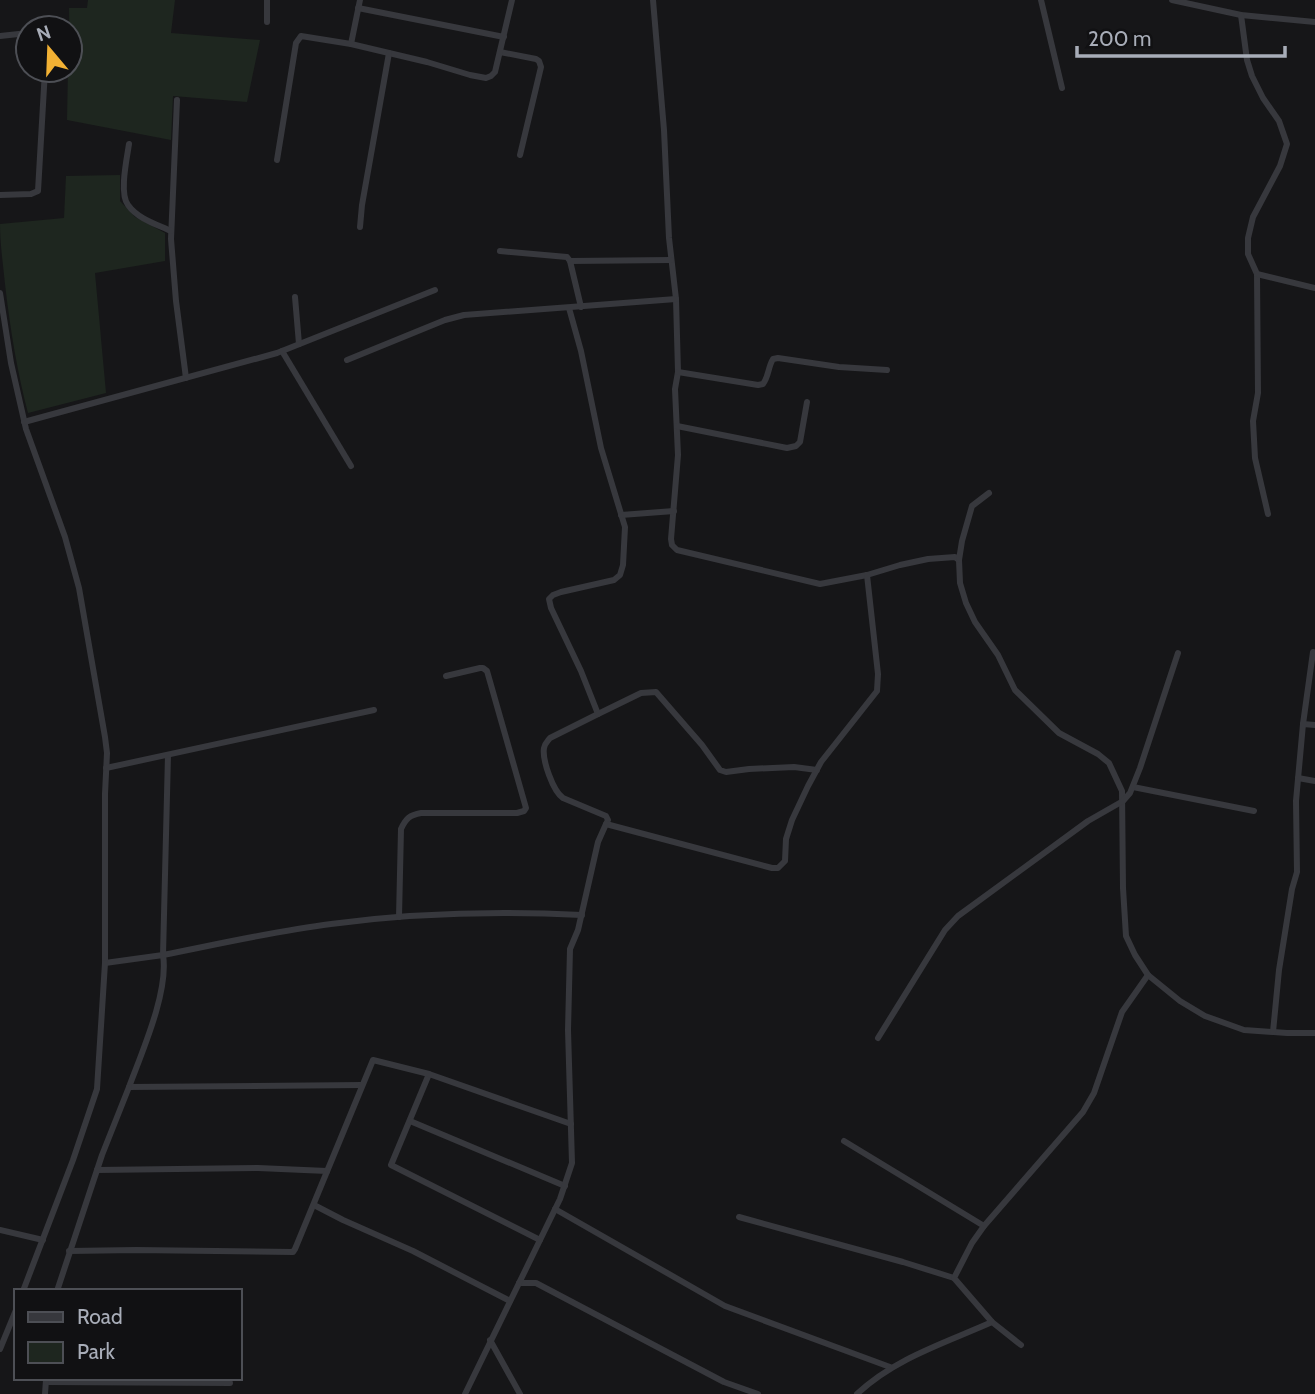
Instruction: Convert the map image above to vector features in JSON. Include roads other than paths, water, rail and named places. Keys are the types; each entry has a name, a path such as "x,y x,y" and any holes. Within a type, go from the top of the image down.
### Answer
{"street":[{"path":"267,0 267,22"},
{"path":"351,44 360,0"},
{"path":"277,160 298,38 305,36 351,44 486,78 495,72 512,0"},
{"path":"653,0 676,299 678,372 675,389 678,455 672,545 677,550 820,584 928,559 955,557 959,560"},
{"path":"1041,0 1062,88"},
{"path":"1172,0 1241,15 1315,22"},
{"path":"358,8 504,37"},
{"path":"1241,15 1252,76 1279,121 1287,144 1280,166 1254,217 1248,238 1248,254 1257,274 1258,393 1254,421 1255,458 1268,514"},
{"path":"500,52 536,59 541,67 520,155"},
{"path":"360,227 389,53"},
{"path":"0,195 31,194 38,191 44,84"},
{"path":"177,100 171,231 186,379"},
{"path":"129,144 124,191 127,204 145,219 171,231"},
{"path":"500,251 567,257 582,307"},
{"path":"570,261 671,260"},
{"path":"1257,274 1315,288"},
{"path":"24,422 282,351 435,290"},
{"path":"0,293 10,362 24,422 65,537 79,588 107,753 105,963 97,1089 24,1289"},
{"path":"295,297 299,344"},
{"path":"348,360 445,320 464,315 676,299"},
{"path":"569,308 581,351 601,448 625,527 620,575 614,580 553,595 550,599 551,608 598,713"},
{"path":"282,351 351,466"},
{"path":"678,372 758,386 767,379 770,363 778,358 839,367 887,370"},
{"path":"677,426 787,448 800,442 807,402"},
{"path":"989,493 972,506 962,541 960,583 966,603 1015,690 1059,733 1109,763 1122,791 1126,936 1135,955 1148,975 1180,1001 1205,1016 1244,1030 1315,1033"},
{"path":"621,514 674,511"},
{"path":"606,824 778,868 785,861 786,839 792,820 821,762 877,691 876,649 867,575"},
{"path":"1273,1032 1279,970 1297,872 1296,801 1313,652"},
{"path":"878,1038 945,930 958,916 1088,821 1123,801 1130,793 1178,653"},
{"path":"399,917 401,829 407,818 421,813 517,813 526,808 487,671 480,668 446,676"},
{"path":"465,1394 555,1209 572,1163 568,1030 570,949 582,915 598,842 608,820 606,816 556,793 544,752 545,744 550,738 598,713 641,693 656,692 720,770 726,772 794,767 817,770"},
{"path":"106,768 374,710"},
{"path":"1303,724 1315,725"},
{"path":"58,1289 163,984 168,755"},
{"path":"1298,778 1315,781"},
{"path":"1133,787 1254,811"},
{"path":"105,963 163,955 273,932 399,917 495,913 582,915"},
{"path":"954,1278 984,1226 1083,1112 1094,1093 1122,1012 1148,975"},
{"path":"69,1251 288,1253 295,1249 373,1060 429,1074 571,1124"},
{"path":"429,1074 391,1165 540,1240"},
{"path":"129,1087 362,1085"},
{"path":"410,1121 565,1186"},
{"path":"844,1141 984,1226"},
{"path":"97,1170 258,1168 327,1171"},
{"path":"314,1205 413,1251 510,1301"},
{"path":"555,1209 725,1306 890,1367"},
{"path":"739,1217 954,1278 992,1322 1021,1345"},
{"path":"0,1230 43,1240"},
{"path":"519,1283 536,1283 724,1382 758,1394"},
{"path":"0,1349 14,1315"},
{"path":"857,1394 890,1367 992,1322"},
{"path":"490,1340 520,1394"},
{"path":"45,1394 46,1380 230,1383"}]}
